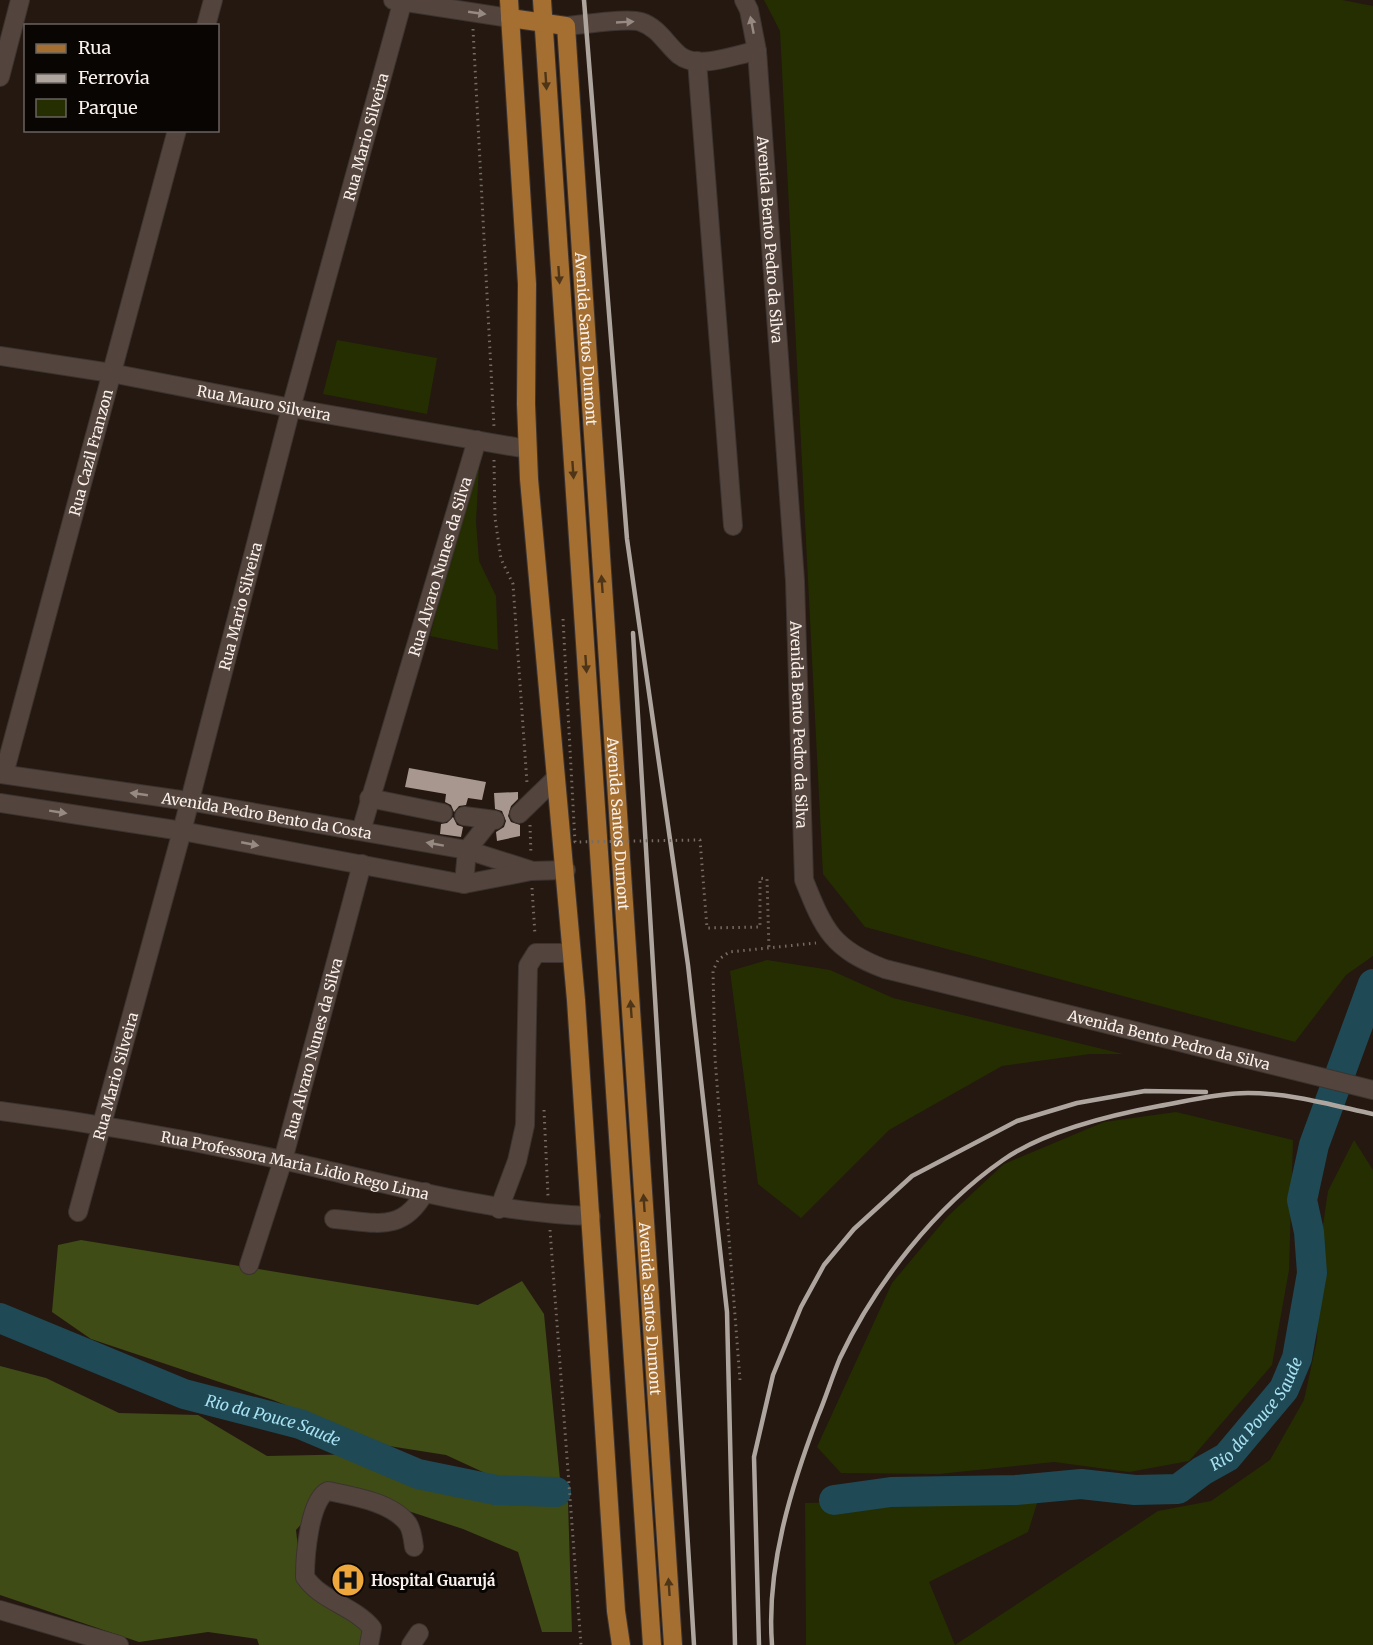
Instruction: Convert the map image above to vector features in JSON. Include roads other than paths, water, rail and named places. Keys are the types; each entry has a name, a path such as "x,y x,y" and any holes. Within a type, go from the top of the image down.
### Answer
{"main road":[{"name":"Avenida Santos Dumont","path":"542,0 652,1645"},
{"path":"566,26 542,22 509,9 527,284 527,449 554,780 566,870 616,1611 621,1645"},
{"name":"Avenida Santos Dumont","path":"566,26 673,1645"},
{"path":"615,1645 616,1611"}],"street":[{"path":"0,77 20,0"},
{"path":"207,24 213,0"},
{"path":"542,22 550,0"},
{"name":"Avenida Bento Pedro da Silva","path":"744,0 749,10 757,51 795,581 804,880 818,915 834,941 860,960 885,969 1371,1090"},
{"path":"400,1 509,9"},
{"name":"Rua Mario Silveira","path":"78,1212 182,831 291,408 400,1"},
{"path":"566,26 640,21 661,33 681,57 697,61 708,62 757,51"},
{"path":"697,61 734,526"},
{"name":"Rua Cazil Franzon","path":"2,774 176,132"},
{"name":"Rua Mauro Silveira","path":"0,356 111,373 291,408 527,449"},
{"name":"Rua Alvaro Nunes da Silva","path":"361,831 477,440"},
{"name":"Avenida Pedro Bento da Costa","path":"2,774 188,801 467,850 531,871"},
{"path":"519,814 554,780"},
{"path":"369,798 443,813"},
{"name":"Avenida Pedro Bento da Costa","path":"0,803 182,831 464,884 531,871 566,870"},
{"path":"464,816 493,820 467,850 464,884"},
{"name":"Rua Alvaro Nunes da Silva","path":"249,1265 283,1160 362,864"},
{"path":"499,1209 516,1161 525,1125 528,966 536,953 572,953"},
{"name":"Rua Professora Maria Lidio Rego Lima","path":"0,1111 101,1124 283,1160 499,1209 591,1216"},
{"path":"334,1219 391,1222 407,1218 416,1209 425,1192"},
{"path":"369,1645 372,1628 366,1620 319,1592 305,1577 305,1558 317,1502 322,1493 328,1491 377,1504 398,1515 409,1525 414,1547"},
{"path":"0,1610 119,1645"}],"waterway":[{"name":"Rio da Pouce Saude","path":"834,1500 891,1492 1016,1490 1081,1484 1135,1490 1178,1489 1202,1471 1227,1457 1284,1389 1297,1358 1312,1273 1309,1232 1302,1200 1314,1145 1373,984"},
{"name":"Rio da Pouce Saude","path":"0,1318 184,1394 300,1424 418,1474 496,1490 556,1492"}],"railway":[{"path":"584,0 627,539 688,965 727,1312 735,1645"},
{"path":"633,633 694,1645"},
{"path":"759,1645 754,1457 773,1375 801,1307 824,1265 854,1229 912,1176 1017,1121 1077,1103 1145,1091 1206,1092"},
{"path":"772,1645 773,1587 783,1528 808,1443 840,1358 854,1330 889,1275 909,1249 954,1200 978,1179 1019,1150 1057,1133 1120,1114 1237,1093 1279,1095 1373,1114"}],"place":[{"name":"Hospital Guarujá","path":"348,1580"}]}
